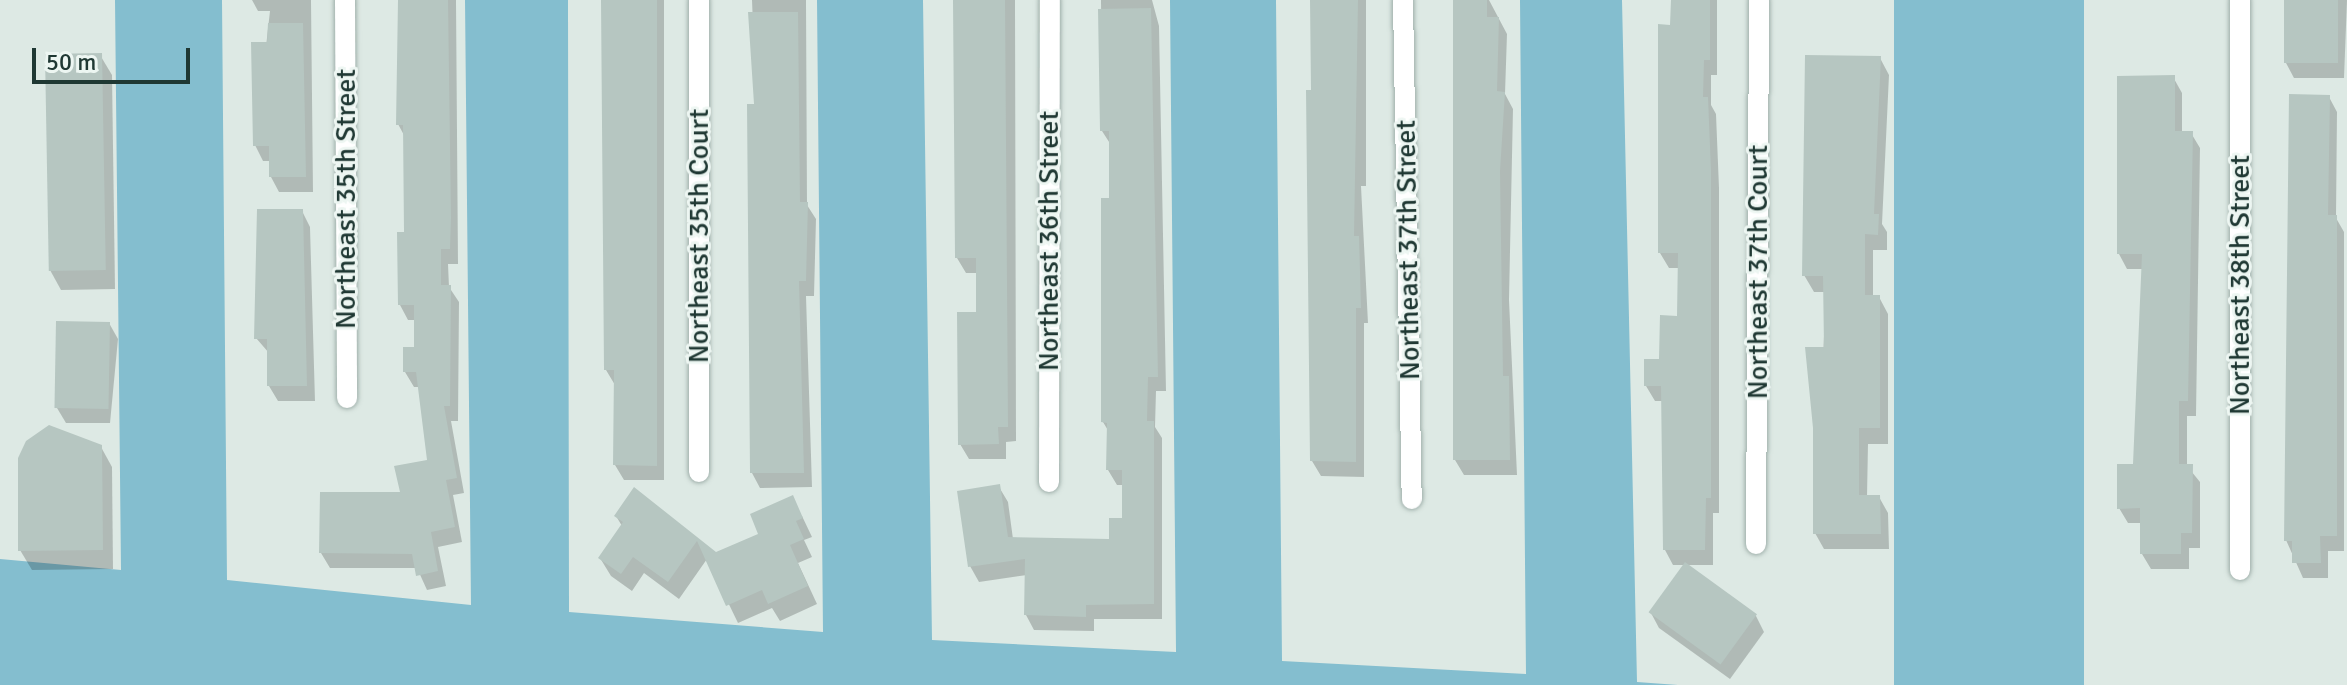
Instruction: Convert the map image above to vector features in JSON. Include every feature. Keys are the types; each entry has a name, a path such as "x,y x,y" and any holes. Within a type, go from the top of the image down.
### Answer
{"street":[{"name":"Northeast 35th Street","path":"345,0 347,398"},
{"name":"Northeast 35th Court","path":"699,0 699,472"},
{"name":"Northeast 36th Street","path":"1049,482 1050,0"},
{"name":"Northeast 37th Street","path":"1403,0 1412,499"},
{"name":"Northeast 37th Court","path":"1756,544 1759,0"},
{"name":"Northeast 38th Street","path":"2240,0 2240,570"}],"water":[{"path":"115,0 222,0 227,580 471,605 465,0 568,0 569,612 823,632 817,0 923,0 932,640 1176,652 1170,0 1276,0 1282,661 1526,674 1520,0 1622,0 1637,682 1678,685 0,685 0,559 121,570"},
{"path":"1894,0 2084,0 2084,685 1894,685"}],"building":[{"path":"398,0 448,0 451,218 450,249 441,249 441,285 451,285 450,406 444,406 457,478 446,480 455,527 431,532 438,571 416,576 412,554 319,553 320,492 400,492 394,466 427,460 416,372 403,372 403,347 414,347 414,305 398,305 397,232 404,232 403,125 396,125"},
{"path":"601,0 657,0 657,466 613,465 614,370 604,370"},
{"path":"953,0 1005,0 1008,427 998,427 999,444 958,445 957,312 976,312 976,258 955,258"},
{"path":"1310,0 1358,0 1354,236 1359,236 1361,308 1356,308 1356,462 1310,461 1306,90 1311,90"},
{"path":"1453,0 1487,0 1487,17 1499,17 1497,91 1505,92 1500,171 1503,376 1509,376 1510,460 1453,460"},
{"path":"1671,0 1710,0 1710,60 1704,60 1703,97 1708,97 1711,171 1711,498 1706,498 1705,550 1663,550 1661,386 1644,386 1644,359 1659,359 1660,315 1677,316 1678,253 1658,253 1658,24 1670,25"},
{"path":"2284,0 2338,0 2338,63 2284,63"},
{"path":"1151,8 1158,377 1148,377 1147,421 1154,421 1154,604 1086,605 1086,617 1024,615 1025,559 968,567 957,491 1000,484 1008,537 1109,539 1109,518 1122,518 1122,470 1106,470 1107,423 1101,422 1101,198 1109,198 1109,131 1100,131 1098,9"},
{"path":"748,12 798,12 800,202 808,202 806,281 799,281 804,473 750,473 747,104 754,104"},
{"path":"268,23 303,23 306,177 269,177 269,146 253,146 251,42 267,42"},
{"path":"102,53 106,270 49,271 45,54"},
{"path":"1805,55 1881,56 1874,214 1879,214 1878,235 1865,234 1865,295 1880,295 1880,428 1859,428 1859,495 1880,495 1881,534 1813,534 1813,428 1805,347 1824,347 1823,276 1802,276"},
{"path":"2175,75 2175,131 2193,131 2188,401 2179,401 2179,464 2193,464 2192,533 2181,533 2181,554 2140,554 2140,508 2117,509 2117,464 2133,464 2142,254 2117,254 2117,76"},
{"path":"2289,94 2330,95 2328,215 2337,215 2337,536 2320,536 2321,563 2292,563 2292,541 2284,541"},
{"path":"257,209 303,209 307,386 267,386 267,339 254,339"},
{"path":"56,321 110,322 108,409 54,408"},
{"path":"49,425 102,445 103,550 18,551 18,458 26,441"},
{"path":"634,487 716,552 758,534 750,514 793,495 803,518 796,521 804,539 790,545 808,586 768,604 762,590 726,606 697,541 668,582 633,557 621,574 598,558 623,522 614,516"},
{"path":"1685,562 1757,614 1721,664 1649,612"}]}
